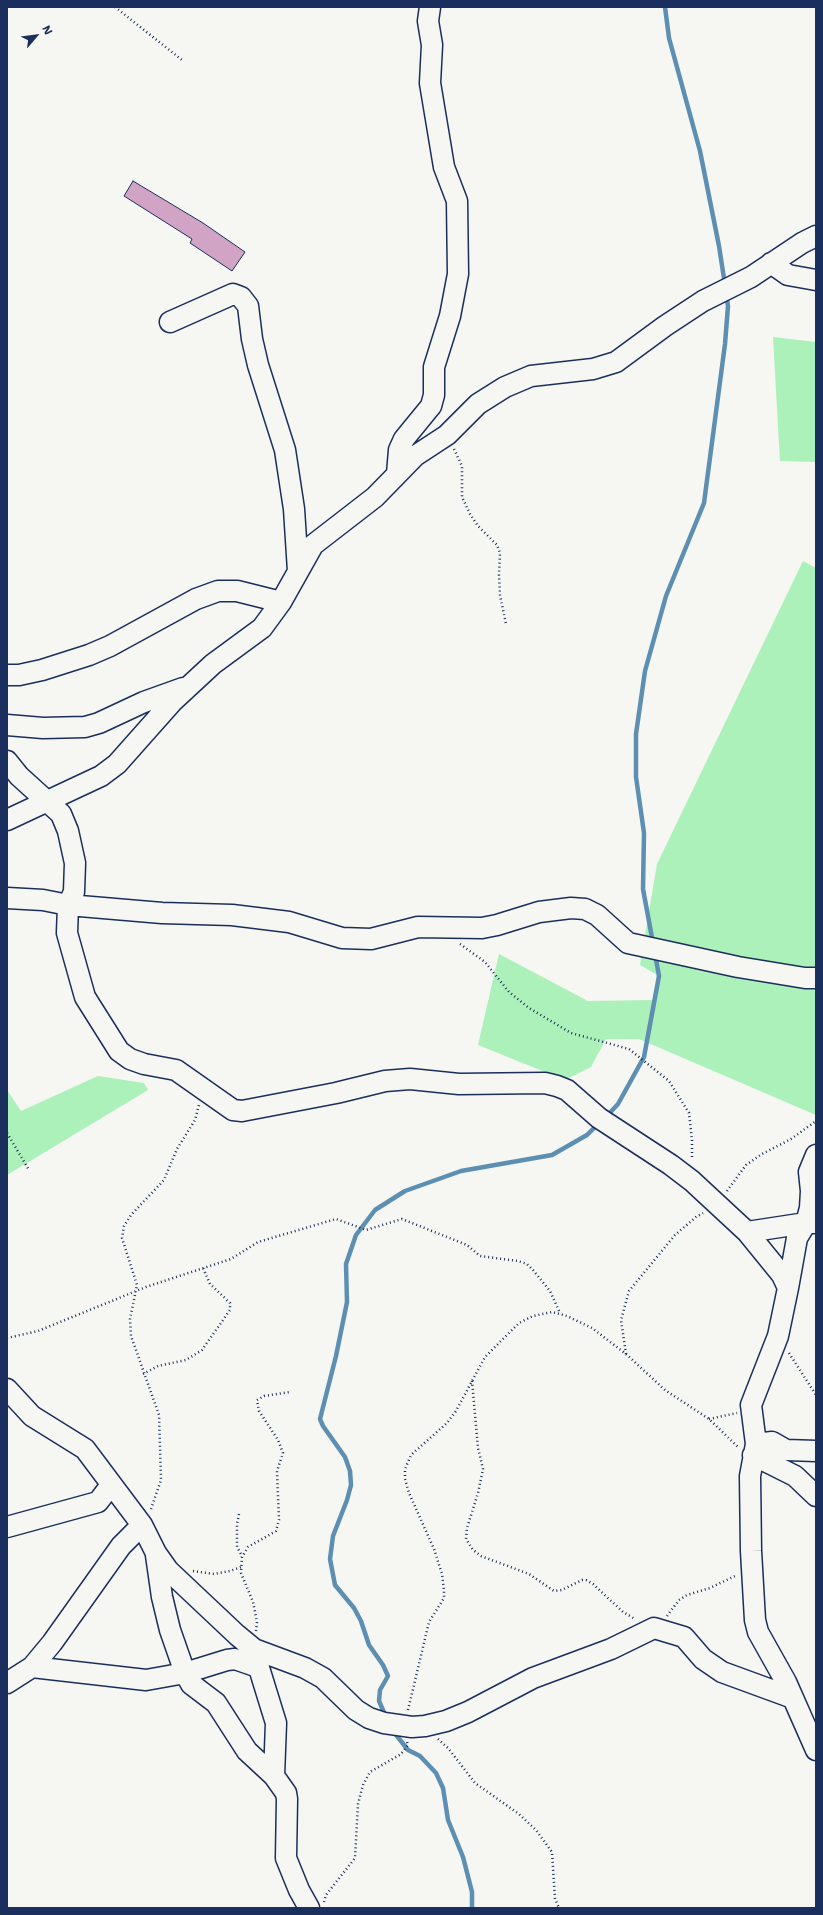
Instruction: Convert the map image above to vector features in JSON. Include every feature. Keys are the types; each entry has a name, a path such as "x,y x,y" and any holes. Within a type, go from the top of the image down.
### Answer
{"street":[{"path":"397,474 399,450 404,439 432,406 434,395 434,368 450,316 458,274 457,201 444,167 430,82 432,45 428,21 430,7"},
{"path":"7,820 101,776 116,764 172,702 213,664 262,628 281,602 313,545 375,497 415,456 447,435 478,404 505,387 531,376 594,369 616,362 690,309 751,276 802,242 816,236"},
{"path":"771,263 788,275 816,280"},
{"path":"170,322 233,294 241,297 248,306 252,339 258,365 285,450 294,509 298,571"},
{"path":"7,675 19,675 42,670 89,655 110,646 196,599 218,591 237,591 281,602"},
{"path":"7,725 43,728 85,727 99,723 144,702 190,686"},
{"path":"7,761 19,776 61,814 68,831 75,863 74,892 68,905 67,934 85,998 119,1051 130,1059 144,1064 176,1070 233,1110 242,1111 336,1093 384,1081 410,1079 459,1084 545,1083 567,1090 599,1118 671,1165 692,1181 747,1232 782,1275 788,1288"},
{"path":"7,898 43,900 68,905 162,913 232,915 288,922 342,938 371,939 418,927 482,928 539,912 571,908 585,909 597,915 617,935 628,943 738,967 805,978 816,978"},
{"path":"816,1154 809,1172 811,1191 811,1223 797,1238 778,1336 751,1405 754,1449 750,1476 752,1564 758,1632 793,1698 816,1750"},
{"path":"747,1232 811,1223"},
{"path":"7,1389 32,1416 85,1449 110,1485 142,1526 156,1553 168,1570 236,1635 256,1658 276,1724 274,1776"},
{"path":"754,1449 772,1442 786,1450 816,1450"},
{"path":"754,1449 795,1476 816,1496"},
{"path":"7,1527 98,1502 110,1485"},
{"path":"7,1683 32,1667 52,1643 121,1546 142,1526"},
{"path":"156,1553 162,1597 185,1673 191,1684 219,1706 247,1751 274,1776 282,1787 287,1799 286,1858 298,1890 308,1908"},
{"path":"32,1667 99,1676 146,1680 185,1673 234,1659 256,1658 304,1668 323,1678 356,1710 369,1718 384,1723 405,1726 425,1726 468,1712 532,1678 611,1649 654,1628 684,1637 703,1659 722,1672 793,1698"}],"path":[{"path":"114,7 182,60"},
{"path":"447,435 462,466 462,497 470,514 496,545 500,553 499,575 506,624"},
{"path":"457,943 485,962 509,992 529,1008 571,1033 629,1049 669,1081 689,1113 692,1140 692,1181"},
{"path":"142,1526 148,1516 159,1487 161,1470 159,1415 143,1374 131,1336 130,1328 136,1280 122,1238 124,1226 131,1215 164,1180 177,1149 195,1120 200,1087"},
{"path":"626,1354 621,1320 629,1291 675,1235 696,1217 717,1205 746,1165 762,1154 791,1139 816,1122"},
{"path":"7,1133 29,1170"},
{"path":"7,1338 38,1331 135,1292 231,1258 258,1242 336,1218 366,1230 402,1220 467,1245 480,1256 518,1261 527,1264 550,1291 560,1314"},
{"path":"143,1374 158,1366 186,1360 202,1350 230,1310 230,1302 210,1284 204,1268"},
{"path":"324,1908 323,1904 326,1895 355,1858 358,1804 363,1785 370,1772 401,1754 408,1745 405,1726 411,1690 429,1622 444,1598 442,1574 434,1549 405,1479 405,1469 411,1455 447,1423 456,1411 485,1356 519,1323 534,1316 552,1312 560,1314 592,1328 626,1354 665,1390 710,1420 732,1443 754,1449"},
{"path":"778,1336 816,1395"},
{"path":"472,1380 478,1448 483,1469 478,1493 467,1528 466,1539 473,1550 481,1556 529,1574 554,1591 562,1590 582,1580 586,1580 593,1584 623,1612 654,1628 679,1600 687,1595 710,1588 741,1573 752,1564"},
{"path":"256,1658 258,1622 253,1602 241,1573 242,1557 248,1547 276,1531 279,1520 277,1471 283,1453 278,1440 259,1411 257,1400 264,1396 290,1392"},
{"path":"710,1420 739,1413 751,1405"},
{"path":"239,1514 237,1524 237,1547 242,1557"},
{"path":"168,1570 194,1571 214,1574 241,1567"},
{"path":"425,1726 448,1748 475,1783 519,1814 536,1830 552,1852 555,1899 560,1908"}],"green space":[{"path":"773,337 816,342 816,462 780,461"},
{"path":"803,561 816,568 816,1115 639,1039 606,1039 591,1067 565,1080 478,1045 499,954 588,1001 654,1000 659,976 640,965 657,864"},
{"path":"98,1076 144,1083 148,1090 7,1175 7,1090 21,1111"}],"building":[{"path":"133,181 203,223 245,252 232,271 190,243 192,239 124,196"}],"waterway":[{"path":"665,7 669,38 700,151 719,246 725,285"},
{"path":"653,943 643,889 644,833 636,777 636,734 645,671 666,596 704,503 725,344 728,306 726,294"},
{"path":"606,1117 618,1104 644,1057 659,976 655,954"},
{"path":"386,1717 379,1701 380,1690 388,1676 383,1665 369,1645 361,1621 354,1608 335,1585 330,1559 333,1536 347,1500 351,1485 350,1471 345,1457 323,1426 320,1419 336,1356 347,1302 346,1264 356,1235 375,1210 405,1191 461,1171 552,1155 587,1135 599,1123"},
{"path":"393,1731 408,1750 420,1756 436,1773 443,1788 448,1820 463,1857 472,1892 472,1908"}]}
